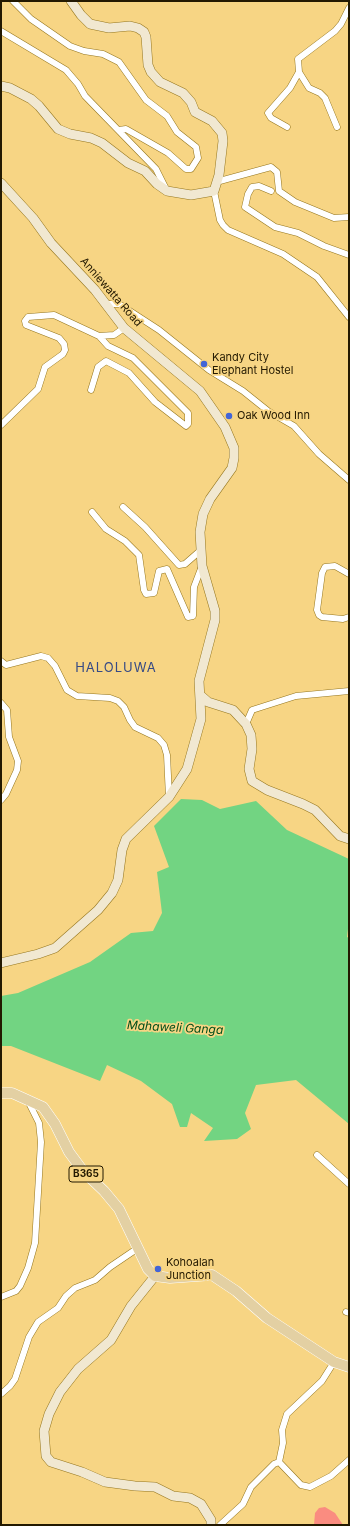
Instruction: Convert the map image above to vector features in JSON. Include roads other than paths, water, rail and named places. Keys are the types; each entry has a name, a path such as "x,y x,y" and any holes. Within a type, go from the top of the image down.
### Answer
{"main road":[{"name":"B365","path":"1,1093 12,1093 43,1107 83,1171 104,1191 119,1209 148,1269 155,1276"},
{"path":"155,1276 170,1278 212,1275 236,1291 267,1318 334,1362 349,1368"}],"street":[{"path":"13,1 31,19 70,46 84,51 103,54 119,62 146,100 167,116 177,132 196,148 198,158 191,169 186,169 168,153 126,128 118,130"},
{"path":"71,1 81,15 90,24 109,28 130,26 138,28 144,32 146,37 148,65 151,72 160,82 183,93 195,112 212,121 222,133 222,148 215,187 220,220 223,225 228,230 283,254 318,277 349,317"},
{"path":"337,127 325,98 320,93 309,88 299,72 298,59 335,31 341,24 349,8"},
{"path":"1,31 66,70 78,84 85,96 156,169 167,191"},
{"path":"287,127 271,118 268,113 290,88 299,72"},
{"path":"1,86 10,88 31,99 39,106 58,129 70,134 91,138 102,144 128,163 145,171 157,184 167,191 191,194 272,168 277,172 279,191 295,202 334,218 349,217"},
{"name":"Anniewatta Road","path":"1,183 33,218 51,243 95,290 124,328 200,391 225,427 234,448 232,468 210,499 203,514 200,532 202,566 215,611 215,620 199,681 200,719 187,769 169,797 126,839 122,850 118,880 112,893 98,910 55,948 38,954 1,963"},
{"path":"271,191 259,186 252,188 248,194 245,207 274,227 298,233 324,246 349,255"},
{"path":"105,304 119,304 146,321 190,353 209,370 243,391 268,411 294,426 319,454 349,480"},
{"path":"1,425 38,389 45,366 63,354 65,350 64,344 59,338 26,325 25,322 28,317 54,315 99,336 108,346 133,358 188,413 188,424 186,426 155,402 129,372 106,361 98,367 91,390"},
{"path":"99,336 114,335 124,328"},
{"path":"123,507 145,527 179,565 185,564 201,550"},
{"path":"92,512 106,529 125,541 139,555 144,590 146,594 154,593 159,571 165,568 167,569 188,617 193,616 194,587 202,566"},
{"path":"349,574 335,566 325,567 322,573 317,610 319,615 322,617 343,619 349,617"},
{"path":"1,661 6,665 41,656 48,658 55,666 67,690 77,696 110,698 118,701 124,707 135,727 158,738 164,745 167,755 169,797"},
{"path":"246,724 252,710 296,696 349,691"},
{"path":"200,696 208,702 232,710 246,724 251,736 252,749 249,769 252,781 267,790 315,810 340,836 349,838"},
{"path":"1,703 7,710 9,737 18,761 17,770 6,794 1,800"},
{"path":"1,1297 16,1291 20,1286 28,1268 35,1243 41,1142 39,1123 27,1099"},
{"path":"316,1155 349,1184"},
{"path":"1,1394 15,1379 29,1337 38,1322 58,1308 66,1296 75,1288 95,1280 110,1267 138,1248"},
{"path":"155,1276 131,1306 110,1340 78,1369 60,1392 48,1414 44,1431 46,1456 51,1462 82,1472 105,1482 155,1487 173,1496 190,1498 201,1504 211,1520 211,1525"},
{"path":"279,1462 283,1443 282,1430 287,1414 322,1381 334,1362"},
{"path":"279,1462 301,1485 310,1487 331,1476 349,1460"},
{"path":"220,1525 243,1504 251,1487 274,1464 279,1462"}],"water":[{"name":"Mahaweli Ganga","path":"181,799 202,800 220,809 256,801 287,830 349,859 349,921 347,937 349,938 349,1124 296,1080 256,1085 245,1113 251,1129 237,1139 204,1141 213,1128 191,1113 187,1127 180,1127 172,1104 141,1081 107,1065 100,1081 11,1046 1,1046 1,996 18,993 90,962 131,933 153,931 162,913 157,872 169,867 154,826"}],"place":[{"name":"Kandy City Elephant Hostel","path":"204,364"},
{"name":"Oak Wood Inn","path":"229,416"},
{"name":"Kohoalan Junction","path":"158,1269"}],"district":[{"name":"HALOLUWA","path":"116,668"}]}
